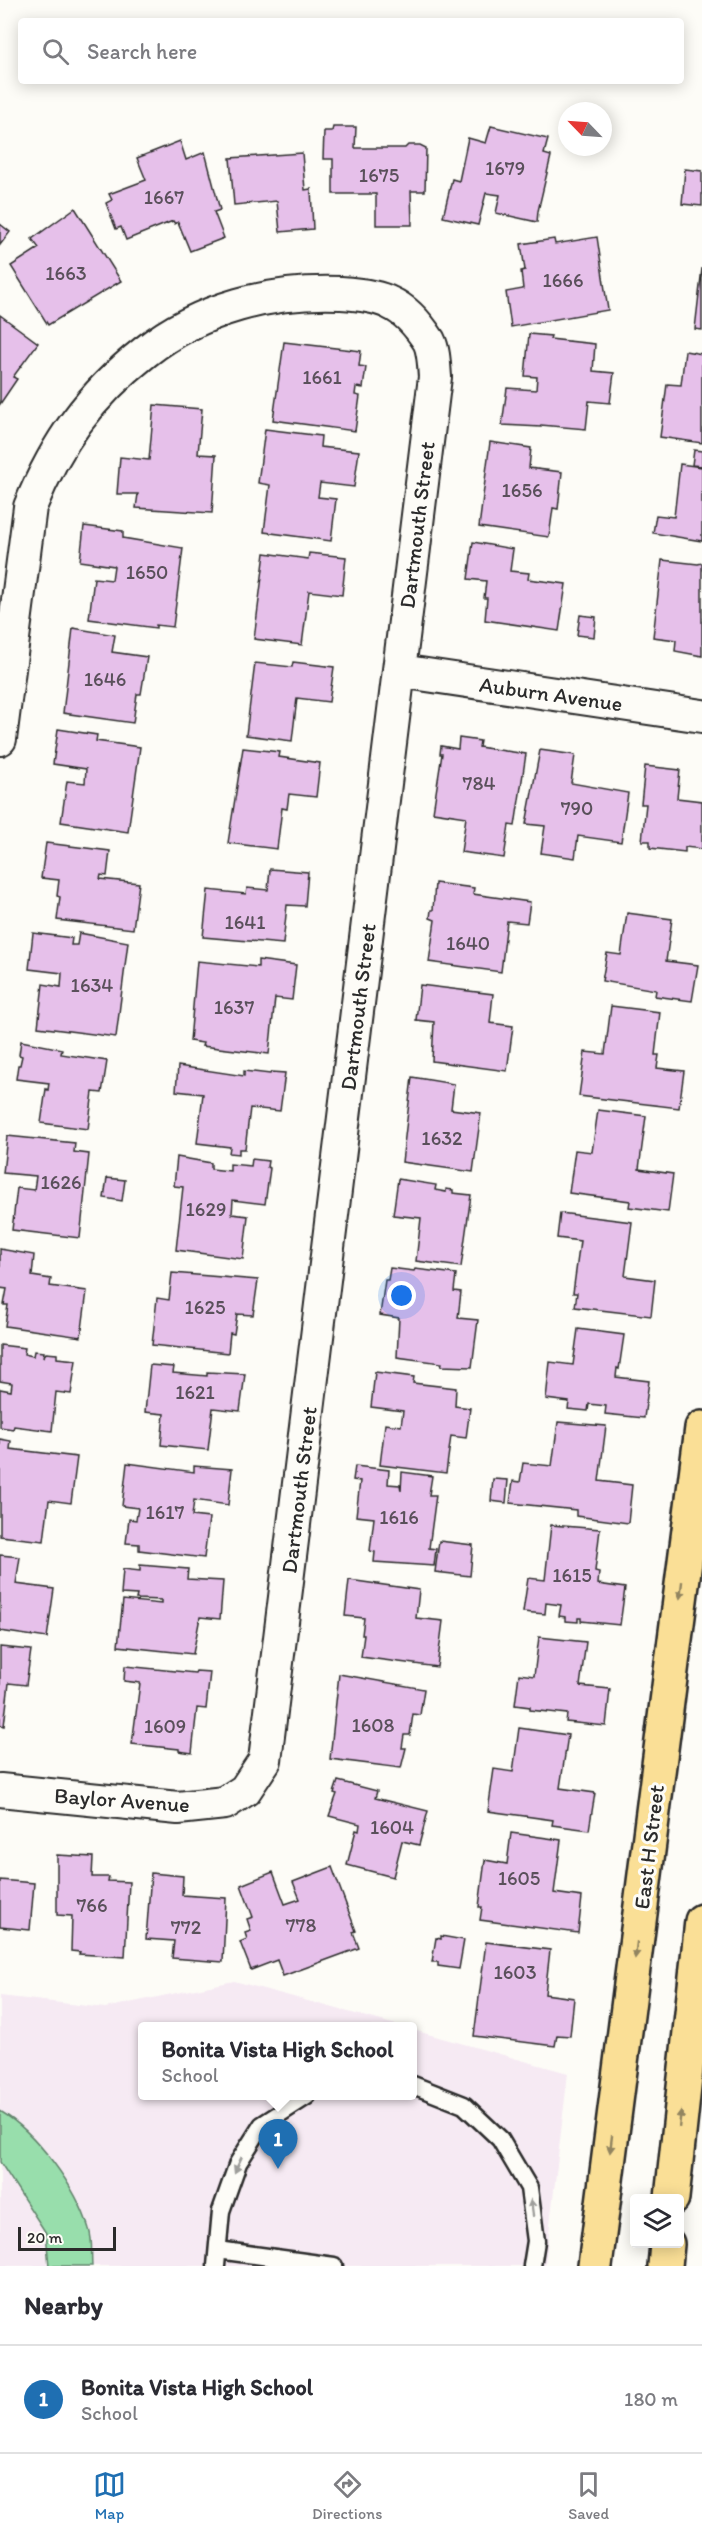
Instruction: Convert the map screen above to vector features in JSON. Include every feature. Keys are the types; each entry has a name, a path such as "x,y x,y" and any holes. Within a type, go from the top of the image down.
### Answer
{"main road":[{"name":"East H Street","path":"596,2266 702,1428"},
{"path":"673,2194 695,2034 702,1921"},
{"path":"665,2266 667,2248"}],"street":[{"name":"Dartmouth Street","path":"0,739 30,507 44,472 86,408 118,375 147,350 178,330 212,314 247,302 300,294 357,294 390,303 416,322 430,343 435,377 270,1729"},
{"name":"Auburn Avenue","path":"400,671 702,716"},
{"name":"Baylor Avenue","path":"0,1790 178,1808 225,1803 245,1790 265,1760 270,1729"}],"lane":[{"path":"417,2087 464,2105 500,2139 529,2188 536,2241 532,2266"},
{"path":"301,2100 262,2125 238,2163 221,2211 217,2258 334,2266"}],"shaded area":[{"path":"234,1981 385,2022 138,2022 138,2100 417,2100 417,2031 568,2073 545,2266 0,2266 0,1996 105,2008"}],"green space":[{"path":"0,2111 14,2120 41,2147 65,2179 89,2229 92,2266 49,2266 46,2233 0,2162"}],"building":[{"path":"491,126 548,139 544,154 551,156 537,222 496,213 500,195 486,193 478,225 443,217 452,179 459,181 468,138 486,143"},
{"path":"333,127 356,127 355,148 405,148 408,145 420,145 426,148 425,191 411,191 412,225 376,225 376,194 333,194 333,159 323,159 324,131 332,131"},
{"path":"180,141 186,160 205,152 220,210 214,212 224,238 190,251 178,222 175,224 173,221 126,240 121,227 116,229 106,203 112,200 109,194 146,180 137,158"},
{"path":"302,153 305,190 311,189 313,229 280,232 277,201 234,205 230,158"},
{"path":"685,169 702,171 702,206 682,204"},
{"path":"75,208 121,281 48,325 11,266 39,248 32,239"},
{"path":"0,224 10,232 0,245"},
{"path":"597,237 608,310 511,327 506,292 523,289 521,271 525,270 521,244 554,239 555,244"},
{"path":"702,268 702,330 695,329"},
{"path":"0,315 38,343 13,377 17,379 0,404"},
{"path":"529,334 595,344 593,371 614,373 610,403 589,401 586,429 541,425 541,427 502,425 507,388 536,390 537,377 525,376"},
{"path":"284,342 361,351 359,366 366,367 363,388 356,387 355,395 360,396 355,431 273,420"},
{"path":"685,351 702,354 702,443 660,437 667,384 681,385"},
{"path":"154,405 202,409 198,454 216,455 212,513 136,508 138,494 117,494 120,457 149,460"},
{"path":"265,429 321,436 320,447 359,451 354,487 320,483 318,497 336,499 331,541 264,532 270,485 258,483"},
{"path":"490,442 531,448 529,468 562,472 558,509 553,508 549,537 479,527"},
{"path":"694,450 702,451 702,466 692,465"},
{"path":"680,464 702,467 702,541 653,533 656,515 674,517"},
{"path":"84,526 123,531 123,538 183,548 173,627 156,625 156,628 89,619 94,578 112,580 114,566 80,561"},
{"path":"473,542 513,549 510,571 529,573 528,579 566,584 559,631 485,620 486,581 468,579"},
{"path":"265,553 308,559 309,553 346,557 342,595 309,591 302,645 254,639"},
{"path":"662,560 702,563 702,656 675,651 676,640 653,637"},
{"path":"580,615 596,617 594,637 577,635"},
{"path":"73,628 115,635 112,652 147,657 141,694 137,694 133,723 63,713"},
{"path":"293,662 334,667 329,702 297,698 292,741 246,735 255,663 292,667"},
{"path":"58,729 97,735 96,741 140,747 128,832 61,822 67,781 85,783 86,769 53,764"},
{"path":"459,738 480,741 479,747 526,754 515,826 509,825 504,858 461,852 466,817 433,812 442,754 440,754 441,746 458,749"},
{"path":"243,748 280,752 279,757 320,763 316,797 289,794 287,809 282,808 277,849 228,843"},
{"path":"540,750 575,755 571,783 628,793 621,842 578,836 575,858 541,853 545,826 526,824"},
{"path":"645,766 680,770 677,798 702,801 702,849 685,847 685,852 650,848 650,841 642,841 646,804 641,804"},
{"path":"46,843 110,851 107,876 101,875 100,879 139,883 133,929 57,920 60,897 57,896 59,880 41,878"},
{"path":"270,869 308,872 305,906 287,905 283,944 203,937 208,890 246,894 247,888 268,890"},
{"path":"435,883 474,888 473,894 530,902 527,923 507,921 501,972 429,962 435,920 430,918 431,910 433,910"},
{"path":"627,913 672,919 666,961 698,965 692,1001 655,996 656,990 602,981 607,953 621,955"},
{"path":"33,933 72,938 71,945 77,945 79,933 128,942 116,1037 38,1027 43,984 61,987 62,973 29,969"},
{"path":"258,960 296,965 292,1000 275,998 269,1054 202,1046 203,1043 190,1041 197,961 258,967"},
{"path":"420,985 493,994 490,1023 513,1026 507,1071 432,1061 434,1022 416,1020"},
{"path":"611,1006 660,1012 655,1055 659,1055 657,1068 684,1071 679,1108 579,1096 585,1052 605,1054"},
{"path":"21,1041 62,1049 61,1054 107,1061 102,1093 93,1092 88,1129 41,1123 49,1083 16,1079 22,1056 19,1055"},
{"path":"178,1066 244,1076 244,1071 285,1073 280,1111 250,1108 245,1149 239,1149 239,1154 229,1153 230,1147 197,1143 203,1094 176,1091"},
{"path":"412,1077 454,1084 451,1109 481,1113 473,1172 402,1162"},
{"path":"598,1110 646,1116 639,1169 673,1174 668,1212 629,1207 630,1201 569,1193 575,1150 592,1152"},
{"path":"7,1136 75,1143 74,1152 89,1154 80,1238 12,1230 17,1188 34,1190 36,1176 3,1173"},
{"path":"177,1157 211,1163 211,1169 230,1171 230,1164 251,1166 252,1159 268,1161 267,1167 270,1168 265,1204 233,1200 232,1214 248,1216 243,1259 176,1250 183,1187 174,1186"},
{"path":"107,1178 125,1180 122,1201 104,1198"},
{"path":"398,1179 436,1185 435,1190 446,1192 446,1189 453,1190 453,1193 471,1195 461,1267 416,1261 421,1218 393,1215"},
{"path":"560,1213 632,1222 625,1276 655,1280 651,1316 575,1307 577,1293 573,1293 580,1241 557,1238"},
{"path":"0,1249 34,1255 32,1276 51,1279 50,1286 87,1291 81,1337 5,1326 8,1305 4,1305 7,1289 0,1288"},
{"path":"390,1268 456,1274 454,1291 461,1292 458,1318 478,1320 472,1367 441,1366 442,1363 397,1357 399,1318 380,1315 385,1280 388,1280"},
{"path":"172,1273 258,1280 253,1315 237,1314 234,1334 230,1333 228,1353 152,1345 157,1298 169,1300"},
{"path":"578,1329 624,1335 616,1377 649,1381 644,1418 605,1414 606,1406 589,1404 588,1411 568,1409 569,1402 546,1399 550,1362 573,1365"},
{"path":"0,1345 25,1348 24,1354 33,1356 34,1351 44,1352 43,1357 46,1353 57,1354 57,1358 76,1360 71,1394 56,1392 52,1431 14,1426 13,1429 0,1427 0,1389 11,1391 12,1383 0,1381"},
{"path":"150,1365 174,1367 173,1373 207,1376 207,1372 245,1374 240,1411 213,1408 208,1450 161,1445 164,1414 145,1412"},
{"path":"375,1372 414,1377 413,1383 456,1388 455,1406 470,1408 466,1438 451,1436 446,1473 380,1465 385,1424 401,1426 403,1411 371,1407"},
{"path":"558,1422 606,1426 599,1481 632,1485 628,1523 576,1516 576,1510 510,1503 513,1481 520,1482 523,1463 552,1466"},
{"path":"0,1439 11,1441 10,1449 77,1457 71,1503 49,1500 44,1541 0,1536"},
{"path":"127,1463 194,1472 194,1466 232,1469 228,1505 194,1500 192,1516 209,1518 204,1558 139,1550 139,1544 126,1543 129,1519 136,1520 138,1508 122,1506"},
{"path":"355,1466 389,1470 388,1484 400,1485 401,1491 402,1472 432,1476 429,1495 436,1495 429,1548 436,1549 434,1566 374,1562 375,1552 370,1551 374,1518 356,1516 360,1481 353,1480"},
{"path":"493,1479 508,1480 506,1503 491,1501"},
{"path":"551,1525 600,1529 595,1571 599,1572 598,1584 625,1588 620,1625 581,1621 581,1618 578,1618 578,1622 565,1621 565,1617 559,1616 561,1605 546,1603 545,1614 523,1612 528,1578 545,1580"},
{"path":"439,1541 473,1545 470,1576 435,1572"},
{"path":"0,1555 20,1557 16,1584 54,1589 47,1638 0,1631"},
{"path":"140,1565 188,1569 187,1579 223,1581 220,1619 200,1617 193,1654 118,1646 123,1600 161,1604 161,1600 136,1599 137,1595 121,1594 123,1569 140,1571"},
{"path":"349,1580 419,1590 416,1618 443,1621 437,1667 361,1657 364,1618 345,1616"},
{"path":"539,1637 586,1642 580,1686 610,1689 606,1726 566,1722 567,1714 530,1710 530,1707 515,1705 519,1674 534,1676"},
{"path":"0,1647 31,1650 26,1685 9,1683 4,1726 0,1725"},
{"path":"125,1666 195,1673 196,1671 210,1672 206,1709 197,1708 192,1753 179,1751 179,1749 132,1744 140,1683 124,1681"},
{"path":"339,1674 424,1689 420,1715 413,1714 410,1735 404,1735 402,1748 406,1748 401,1768 330,1759"},
{"path":"519,1728 568,1735 560,1788 595,1793 589,1830 552,1825 553,1820 488,1811 494,1769 513,1772"},
{"path":"338,1781 377,1791 375,1798 428,1811 419,1845 402,1841 393,1877 347,1865 356,1830 359,1831 360,1824 329,1816 337,1794 334,1793"},
{"path":"511,1833 561,1840 554,1893 582,1897 578,1933 480,1920 482,1907 479,1907 485,1860 507,1864"},
{"path":"57,1855 93,1857 92,1877 109,1877 108,1881 129,1882 125,1957 79,1954 80,1952 71,1951 72,1916 57,1915"},
{"path":"332,1867 356,1931 353,1932 359,1948 283,1976 277,1960 251,1970 240,1942 247,1939 245,1933 251,1931 247,1919 253,1917 241,1885 273,1872 285,1904 300,1899 293,1882"},
{"path":"151,1873 183,1876 182,1895 226,1898 223,1962 172,1958 174,1941 146,1939"},
{"path":"0,1880 34,1883 30,1930 0,1927"},
{"path":"441,1936 464,1940 459,1969 438,1966 438,1962 432,1962 436,1938 441,1939"},
{"path":"486,1942 550,1950 545,1994 574,1998 570,2036 557,2035 555,2046 474,2036"}],"place":[{"name":"Bonita Vista High School","path":"278,2169"}]}
